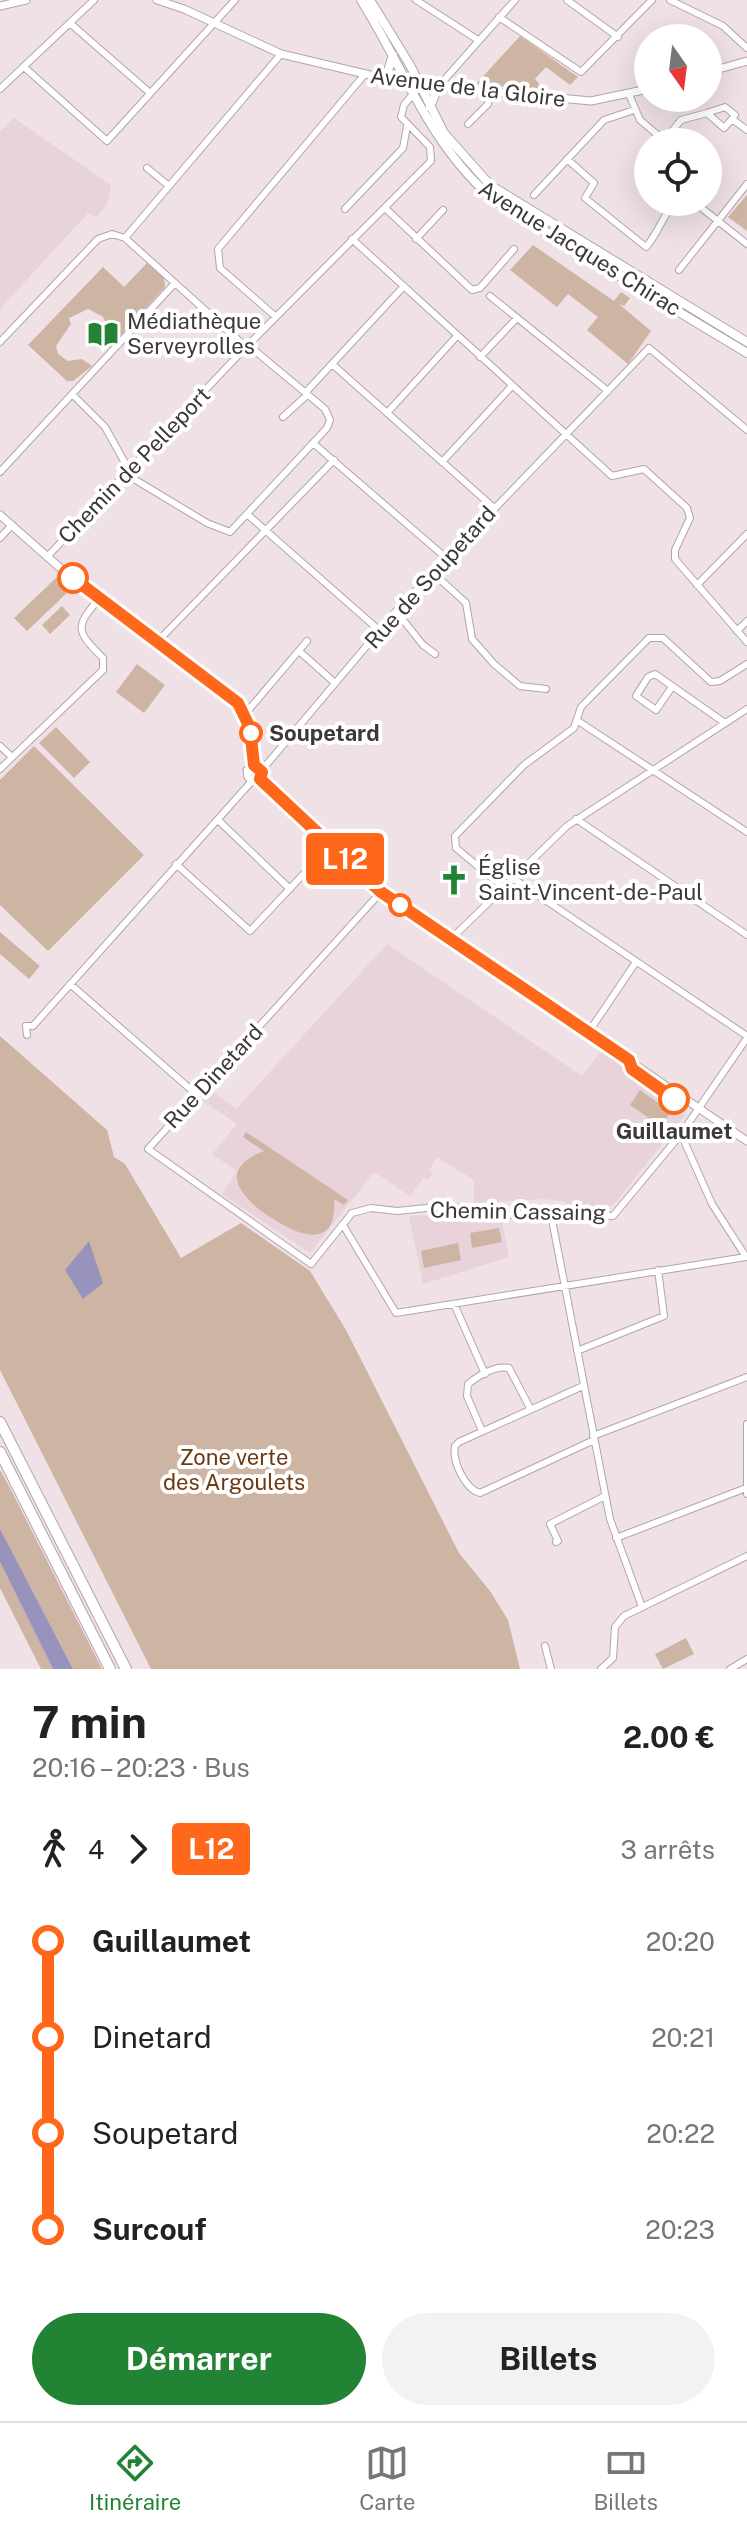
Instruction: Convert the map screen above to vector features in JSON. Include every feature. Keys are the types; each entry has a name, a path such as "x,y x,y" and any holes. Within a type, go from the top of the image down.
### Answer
{"highway":[{"path":"0,1422 126,1669"},
{"path":"0,1452 110,1669"}],"main road":[{"name":"Avenue Jacques Chirac","path":"361,0 455,162 498,203 747,353"},
{"name":"Avenue Jacques Chirac","path":"370,0 451,143 490,185 747,342"},
{"path":"381,78 388,71 393,55"},
{"path":"430,108 438,87"}],"street":[{"path":"0,6 26,0"},
{"path":"0,89 94,0"},
{"name":"Avenue de la Gloire","path":"157,0 281,54 408,84 591,101 634,93"},
{"path":"24,67 107,141 235,0"},
{"path":"416,0 478,40"},
{"path":"438,87 515,0"},
{"path":"567,0 618,37"},
{"path":"499,17 576,72 586,70 652,0"},
{"path":"670,0 723,26 747,48"},
{"path":"71,24 150,93"},
{"path":"125,238 281,54"},
{"path":"722,68 747,61"},
{"path":"276,317 220,268 216,256 224,240 365,74"},
{"path":"468,124 488,104 491,92"},
{"path":"345,209 403,148 407,126 401,112 413,94"},
{"path":"534,195 604,120 634,110 629,94"},
{"path":"675,128 681,120 725,107 735,115 724,128 707,113"},
{"path":"635,112 650,128"},
{"path":"732,119 747,130"},
{"name":"Chemin de Pelleport","path":"47,557 247,346 433,157 430,147 407,126"},
{"path":"567,159 594,183 584,195 646,247 660,231 664,216"},
{"path":"147,168 169,186"},
{"path":"679,270 747,184"},
{"path":"385,208 472,290 480,288 514,249"},
{"path":"416,239 443,210"},
{"path":"711,216 747,244"},
{"path":"0,342 98,239 112,234 125,238 247,346 306,392 325,409 330,420 248,515 233,530 222,531 136,481 105,427 72,394"},
{"path":"352,239 612,476 644,469 687,508 689,520 674,556 747,642"},
{"path":"0,472 175,283"},
{"path":"283,417 306,396 306,392 404,286"},
{"path":"490,296 608,391"},
{"path":"480,357 517,318"},
{"path":"387,413 457,336"},
{"name":"Rue de Soupetard","path":"33,1026 176,864 258,777 445,557 649,348 747,430"},
{"path":"332,364 493,507"},
{"path":"442,462 511,387"},
{"path":"313,443 445,557"},
{"path":"157,642 334,460"},
{"path":"0,515 47,557 246,713 258,777"},
{"path":"248,515 380,631"},
{"path":"0,538 12,525"},
{"path":"697,585 747,534"},
{"path":"432,572 466,603 472,639 494,664 520,686 546,689"},
{"path":"0,769 103,670 103,658 84,640 80,627 81,619 100,598"},
{"path":"396,611 423,645 435,654"},
{"path":"737,631 747,621"},
{"path":"505,889 456,848 455,836 524,765 578,721 581,707 655,636 663,638 711,682 720,681 747,664"},
{"path":"246,713 307,641"},
{"path":"299,651 335,683"},
{"path":"672,687 656,710 636,696 652,674 672,687 725,723"},
{"path":"451,939 576,819 747,709"},
{"path":"578,721 747,832"},
{"path":"0,746 12,757"},
{"path":"254,765 247,772 258,777 381,892 747,1141"},
{"path":"576,819 747,935"},
{"path":"218,820 290,889"},
{"path":"176,864 250,931 330,846"},
{"path":"514,879 747,1037"},
{"name":"Rue Dinetard","path":"311,1264 150,1152 151,1143 381,892"},
{"path":"588,1033 636,962"},
{"path":"70,984 196,1094"},
{"name":"Chemin Cassaing","path":"311,1264 352,1213 371,1208 397,1211 457,1206 512,1215 554,1213 613,1216 681,1134 747,1037"},
{"path":"343,1225 396,1313 747,1258 712,1204 681,1134"},
{"path":"554,1213 553,1225 605,1496 616,1538 642,1607"},
{"path":"577,1351 664,1316 658,1270"},
{"path":"454,1304 485,1374"},
{"path":"482,1431 466,1392 468,1384 485,1374 501,1367 509,1368 530,1408"},
{"path":"583,1386 459,1442 453,1451 469,1488 480,1493 593,1438 747,1377"},
{"path":"747,1424 747,1494"},
{"path":"616,1538 746,1488"},
{"path":"556,1542 550,1524 605,1496"},
{"path":"601,1669 613,1658 618,1622 642,1607 747,1556"},
{"path":"545,1646 551,1669"},
{"path":"730,1669 747,1659"}],"shaded area":[{"path":"14,118 111,185 107,204 97,217 88,213 0,309 0,131"},
{"path":"387,944 582,1076 603,1049 628,1071 685,1110 685,1115 615,1203 600,1211 568,1208 564,1201 544,1199 474,1203 474,1180 437,1157 429,1170 433,1173 428,1180 424,1177 410,1196 374,1172 310,1253 222,1194 237,1171 212,1154 237,1124 202,1100 211,1090 236,1109"},
{"path":"458,1214 502,1222 509,1257 423,1284 409,1216"},
{"path":"89,1241 103,1283 83,1299 65,1270"},
{"path":"0,1529 73,1669 53,1669 0,1562"}],"green space":[{"path":"520,36 578,77 570,85 546,67 535,79 540,85 536,90 476,84"},
{"path":"747,195 747,231 728,217"},
{"path":"533,245 614,301 621,292 630,298 624,306 619,304 651,331 628,364 587,330 598,317 568,294 557,307 510,270"},
{"path":"147,263 164,278 165,287 110,347 107,344 112,331 102,316 88,309 69,318 71,324 56,346 58,354 68,361 82,359 92,366 73,381 67,381 28,345 103,267 124,287"},
{"path":"58,576 71,589 27,631 14,618"},
{"path":"62,606 70,615 50,634 42,625"},
{"path":"137,664 165,685 144,713 116,692"},
{"path":"56,727 90,762 74,778 39,743"},
{"path":"34,746 144,855 48,951 0,905 0,780"},
{"path":"0,932 40,966 29,979 0,954"},
{"name":"Zone verte des Argoulets","path":"0,1036 107,1130 114,1157 125,1164 181,1258 241,1223 310,1271 346,1330 459,1553 490,1591 508,1620 520,1669 151,1669 0,1370"},
{"path":"640,1090 671,1112 661,1126 630,1105"},
{"path":"246,1132 348,1200 344,1205 334,1199 334,1216 323,1233 303,1233 281,1224 243,1193 237,1175 241,1166 264,1151 243,1137"},
{"path":"499,1228 502,1242 472,1248 470,1233"},
{"path":"458,1243 461,1260 424,1268 421,1251"},
{"path":"0,1470 102,1669 73,1669 3,1536 0,1529"},
{"path":"0,1562 53,1669 41,1669 0,1588"},
{"path":"686,1638 694,1654 663,1669 655,1654"}],"bus line":[{"name":"L12","path":"73,578 238,703 248,717 254,765 259,766 262,772 260,779 285,806 368,881 629,1060 632,1069 674,1099"}],"place":[{"name":"Médiathèque Serveyrolles","path":"103,334"},
{"name":"Soupetard","path":"251,733"},
{"name":"Église Saint-Vincent-de-Paul","path":"454,880"},
{"name":"Guillaumet","path":"674,1099"}]}
